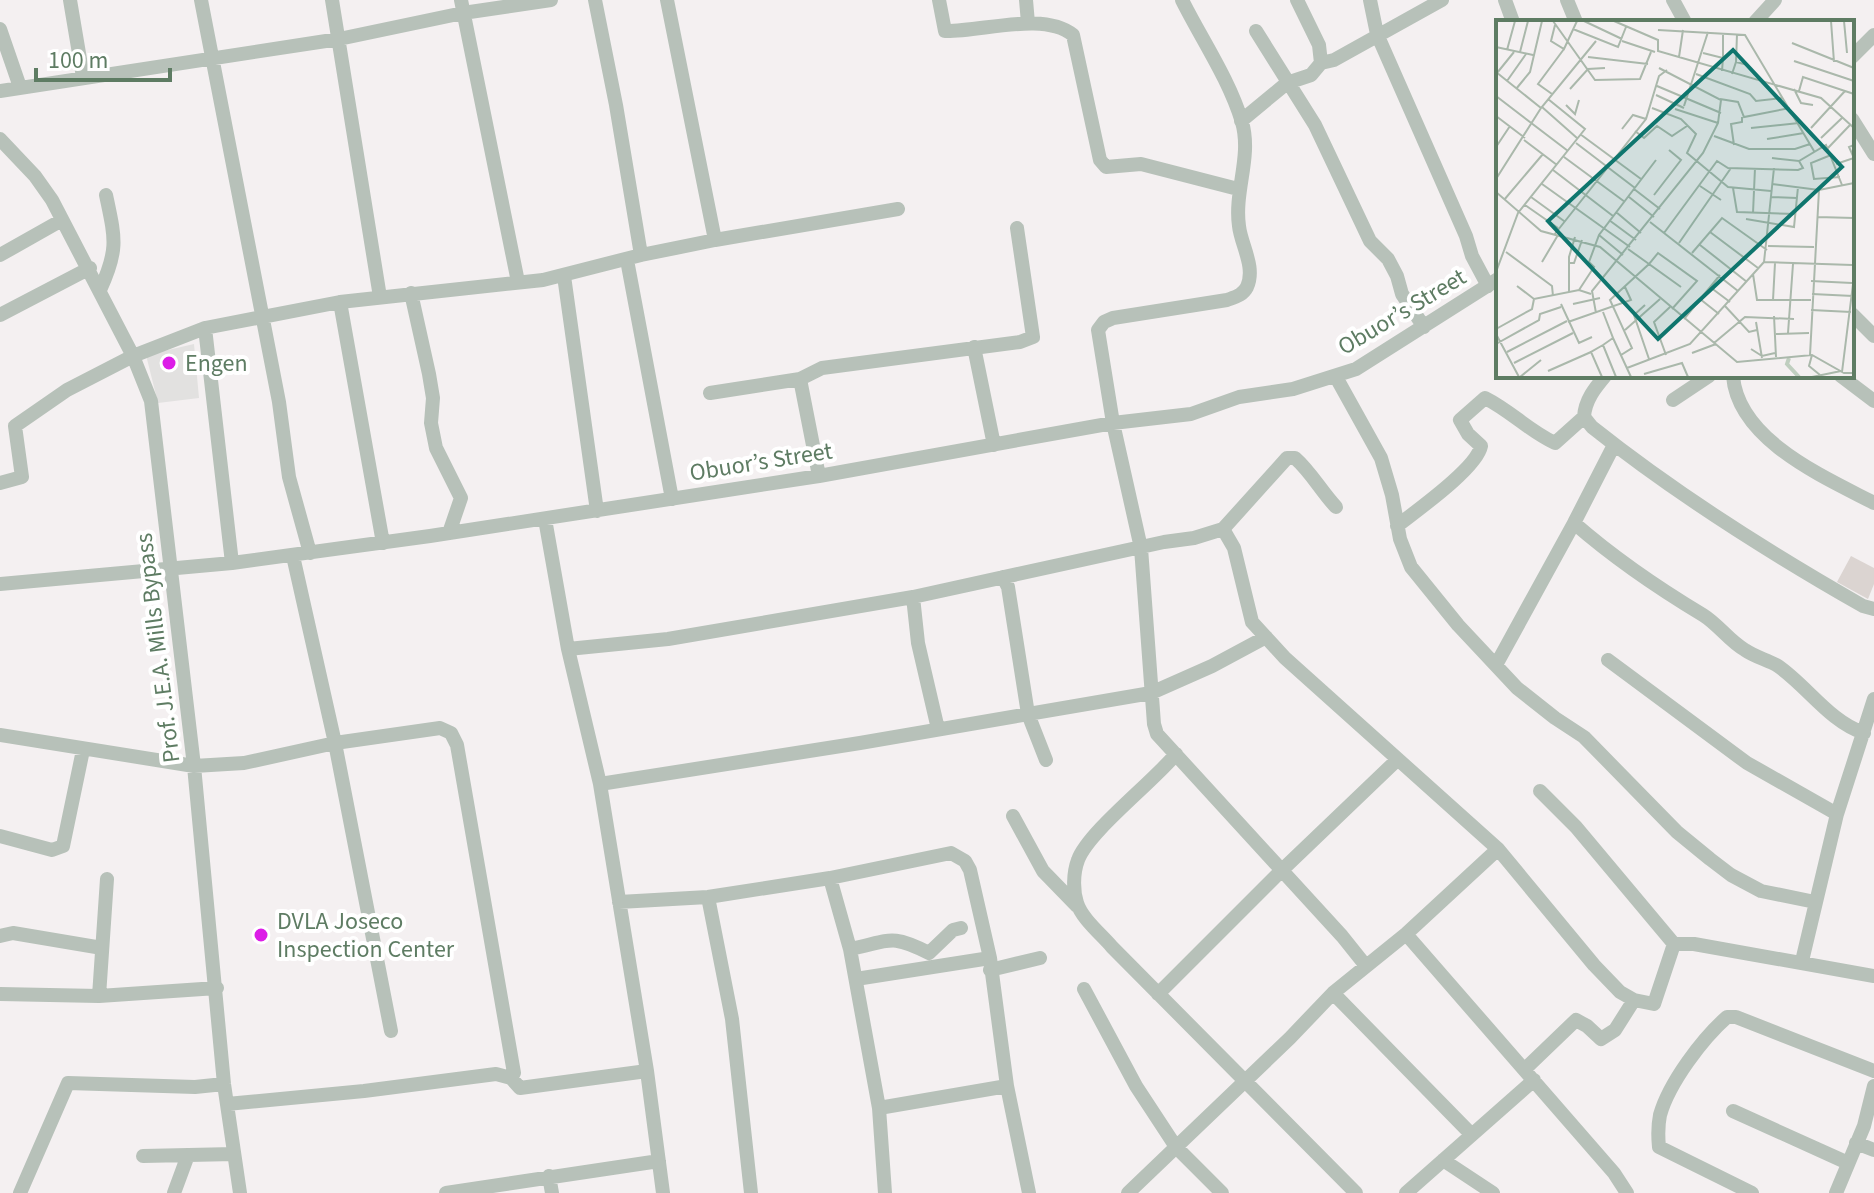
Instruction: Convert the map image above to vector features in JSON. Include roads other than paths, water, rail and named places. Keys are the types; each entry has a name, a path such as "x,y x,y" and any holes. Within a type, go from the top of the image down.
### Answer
{"street":[{"path":"70,0 83,77"},
{"path":"201,0 279,402 289,477 310,553"},
{"path":"332,0 380,297"},
{"path":"0,91 339,39 462,6 551,0"},
{"path":"595,0 616,105 634,257 672,499"},
{"path":"667,0 715,240"},
{"path":"939,0 945,31 1028,23 1063,27 1073,35 1103,165 1141,164 1238,189"},
{"path":"1026,0 1028,23"},
{"path":"1182,0 1214,57 1241,121 1245,158 1238,189 1239,227 1250,275 1241,294 1193,307 1113,318 1104,322 1098,330 1113,423 1141,548 1151,693 1157,734 1366,966"},
{"path":"1297,0 1319,45 1321,63"},
{"path":"1370,0 1377,34 1472,256 1493,283"},
{"path":"1241,121 1287,83 1311,75 1321,63 1334,60 1442,0"},
{"path":"1505,0 1512,20"},
{"path":"1567,0 1575,20"},
{"path":"1673,0 1684,20"},
{"path":"1757,20 1775,0"},
{"path":"462,6 518,282"},
{"path":"0,29 20,87"},
{"path":"1256,31 1315,125 1370,241 1388,259 1402,294 1424,327"},
{"path":"1854,55 1874,35"},
{"path":"1854,122 1874,154"},
{"name":"Prof. J.E.A. Mills Bypass","path":"0,139 35,176 90,268 151,401 194,766 224,1084 240,1193"},
{"path":"100,290 112,263 115,243 106,195"},
{"path":"0,483 22,477 15,426 67,390 133,356 205,328 340,302 564,276 715,240 898,209"},
{"path":"0,255 62,220"},
{"path":"710,393 800,379 822,368 1020,342 1033,337 1017,228"},
{"path":"0,315 90,268"},
{"path":"564,276 597,511"},
{"name":"Obuor’s Street","path":"0,584 293,556 819,476 1113,423 1191,414 1239,397 1293,389 1356,369 1493,283"},
{"path":"411,293 431,386 431,423 436,448 461,498 449,533"},
{"path":"340,302 383,543"},
{"path":"1854,316 1874,336"},
{"path":"205,328 232,563"},
{"path":"974,347 994,445"},
{"path":"1336,377 1381,458 1397,526 1411,567 1458,625 1517,688 1584,737 1677,832 1721,867 1761,891 1815,902"},
{"path":"1397,526 1451,483 1479,455 1481,446 1468,434 1460,420 1485,398 1507,409 1537,435 1555,443 1584,417 1589,398 1604,378"},
{"path":"1673,400 1706,378"},
{"path":"1734,378 1740,404 1757,429 1778,448 1874,503"},
{"path":"1844,378 1874,401"},
{"path":"800,379 819,476"},
{"path":"1584,417 1614,445 1790,562 1863,606 1874,609"},
{"path":"1496,665 1614,445"},
{"path":"568,649 668,639 913,597 1194,538 1223,529 1287,458 1295,458 1306,468 1316,485 1336,507"},
{"path":"545,519 568,649 600,784 647,1071 663,1193"},
{"path":"1574,523 1666,594 1704,616 1744,650 1780,668 1848,726 1864,733"},
{"path":"1223,529 1234,548 1252,622 1285,658 1498,849 1620,992 1634,1000 1654,1004 1674,944"},
{"path":"293,556 335,743 391,1031"},
{"path":"1003,577 1008,587 1028,714 1046,760"},
{"path":"913,597 918,643 938,729"},
{"path":"600,784 1151,693 1212,666 1266,637"},
{"path":"1608,660 1747,763 1837,814"},
{"path":"1802,961 1837,814 1874,699"},
{"path":"0,735 194,766 244,763 335,743 440,728 451,733 460,761 514,1073 511,1078"},
{"path":"0,836 52,850 63,846 83,750"},
{"path":"1077,906 1074,885 1078,859 1093,837 1161,773 1176,754"},
{"path":"1158,994 1397,760"},
{"path":"1540,791 1576,827 1674,944"},
{"path":"1013,816 1025,853 1112,947 1356,1193"},
{"path":"1128,1193 1333,993 1406,934 1498,849"},
{"path":"619,902 708,897 830,878 951,853 965,861 970,870 990,964 1007,1086 1029,1193"},
{"path":"830,878 850,949 879,1108 881,1173 885,1193"},
{"path":"99,996 107,879"},
{"path":"708,897 732,1019 751,1193"},
{"path":"850,949 902,939 929,953 953,930 961,928"},
{"path":"0,936 13,933 102,948"},
{"path":"1406,934 1614,1173 1627,1193"},
{"path":"1674,944 1694,944 1802,961 1874,976"},
{"path":"856,979 1040,958"},
{"path":"0,994 99,996 217,988"},
{"path":"1084,989 1136,1086 1176,1147 1222,1193"},
{"path":"1333,993 1471,1134"},
{"path":"1406,1193 1471,1134 1529,1075 1576,1020 1601,1039 1615,1030 1634,1000"},
{"path":"1752,1193 1659,1147 1660,1116 1673,1085 1712,1030 1727,1017 1736,1017 1874,1071"},
{"path":"227,1104 496,1074 511,1078 520,1088 647,1071"},
{"path":"20,1193 68,1083 195,1087 224,1084"},
{"path":"879,1108 1007,1086"},
{"path":"1836,1193 1864,1126 1874,1086"},
{"path":"1733,1111 1848,1163"},
{"path":"1856,1143 1874,1150"},
{"path":"143,1156 234,1154"},
{"path":"174,1193 188,1155"},
{"path":"1443,1160 1493,1193"},
{"path":"446,1193 659,1161"},
{"path":"549,1176 552,1193"}],"place":[{"name":"Engen","path":"169,363"},
{"name":"DVLA Joseco Inspection Center","path":"261,935"}]}
